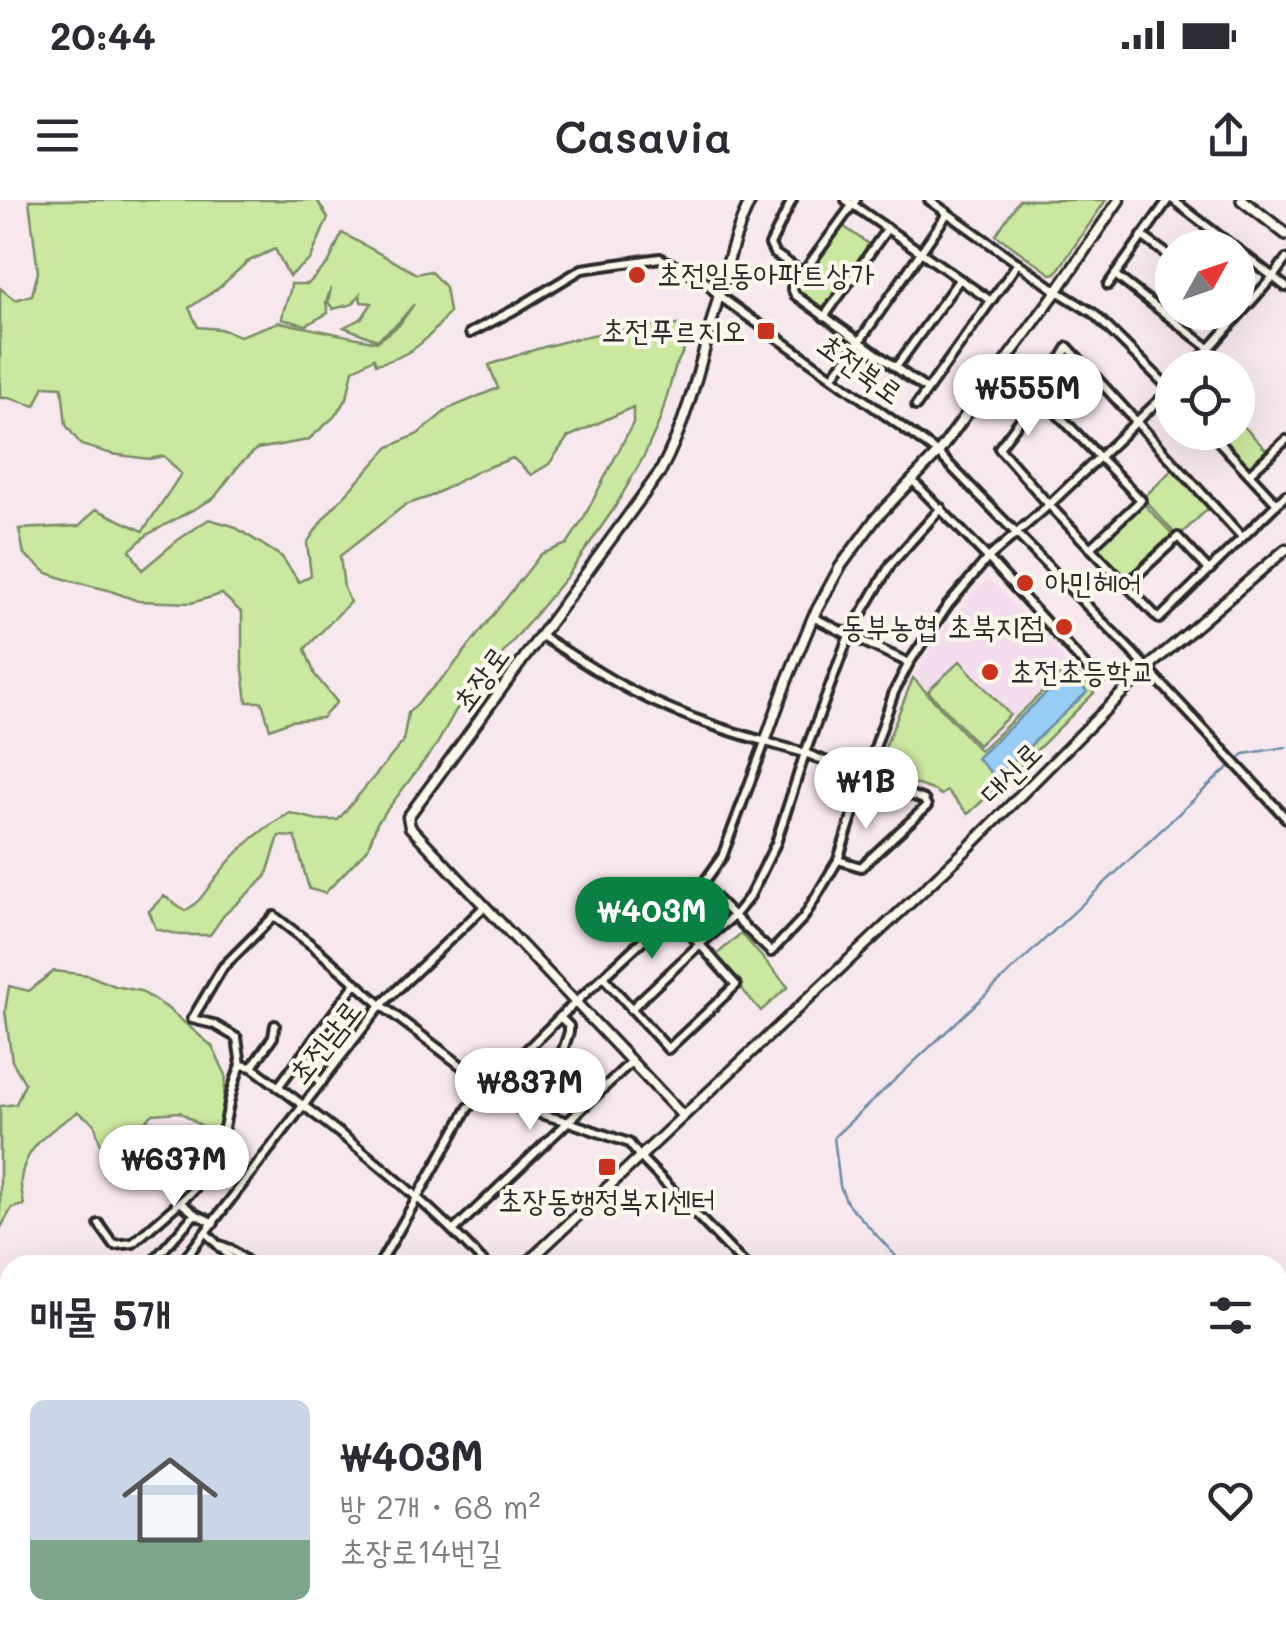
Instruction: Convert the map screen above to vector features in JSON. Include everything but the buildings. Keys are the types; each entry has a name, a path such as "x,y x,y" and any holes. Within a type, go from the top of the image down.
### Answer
{"main road":[{"path":"1242,200 1286,234"}],"street":[{"name":"초장로","path":"682,1115 410,827 408,817 660,472 675,445 733,244 751,200"},
{"path":"792,200 770,245 774,253 803,272"},
{"path":"929,200 1093,312 1155,373"},
{"path":"385,1255 468,1108 673,914 722,856 786,680 840,566 876,518 938,453 1120,200"},
{"path":"1108,286 1170,200 1211,230"},
{"path":"927,390 795,296 792,288 851,202 991,301"},
{"path":"833,376 948,213"},
{"path":"824,317 888,229"},
{"path":"1142,236 1155,246"},
{"name":"초전북로","path":"470,333 582,269 660,258 706,282 718,296 938,453 1286,818"},
{"path":"1255,294 1286,260"},
{"path":"1255,262 1286,287"},
{"path":"916,406 1018,264"},
{"path":"1115,275 1209,348 1223,330"},
{"path":"896,367 959,280"},
{"path":"1242,536 1068,347 998,448 1159,620 1286,495"},
{"path":"1003,365 1038,394 1141,500 1090,548"},
{"path":"702,884 770,952 804,917 838,860 894,692 948,605 988,558 1155,405"},
{"path":"1248,474 1286,440"},
{"path":"1226,450 1277,504"},
{"path":"912,480 1099,681"},
{"path":"631,1009 734,916 750,896 776,843 848,635 891,564 941,508"},
{"path":"1126,585 1178,537 1209,570"},
{"name":"대신로","path":"536,1255 966,849 1147,668 1286,548"},
{"path":"813,617 909,663"},
{"path":"540,634 659,704 805,753 924,800 926,806 861,867 838,860"},
{"name":"초전남로","path":"188,1255 381,1005 484,907"},
{"path":"604,978 668,1049 736,985 673,914"},
{"path":"99,1224 114,1245 133,1243 199,1186 214,1165 241,1065 237,1038 213,1024 192,1020 223,968 274,916 381,1005 516,1107 629,1143 735,1255"},
{"path":"278,1087 356,984"},
{"path":"542,1114 569,1032 569,1026 560,1017"},
{"path":"252,1067 273,1037 275,1026"},
{"path":"454,1230 631,1062"},
{"path":"296,1063 322,1082"},
{"path":"241,1065 252,1067 417,1196 477,1255"},
{"path":"180,1202 214,1223"},
{"path":"159,1255 194,1214"},
{"path":"206,1232 228,1255"},
{"path":"218,1245 238,1255"}],"shaded area":[{"name":"초전초등학교","path":"985,582 993,582 1070,666 980,751 913,678 936,639"}],"green space":[{"path":"29,200 317,200 328,218 310,260 289,276 275,249 247,262 189,308 198,327 240,336 279,322 377,342 399,325 414,304 377,340 344,327 362,318 372,303 361,302 360,294 353,304 333,309 328,302 331,288 326,302 328,313 306,325 282,319 291,284 308,284 329,262 342,233 417,274 430,271 445,287 449,312 426,339 399,357 376,364 374,358 353,370 347,398 334,417 308,440 257,449 214,498 147,535 130,550 142,570 209,519 233,526 282,557 299,582 311,575 307,543 323,519 389,447 418,434 448,409 498,388 489,365 607,332 679,325 689,339 675,368 660,420 615,507 568,575 456,710 437,744 377,823 368,848 325,893 309,889 295,837 279,836 266,877 224,915 210,935 180,935 156,929 149,911 164,896 185,911 191,907 241,849 290,813 338,820 403,742 408,713 450,670 541,554 567,544 633,423 633,407 568,437 549,464 531,475 513,458 405,505 340,556 350,602 305,649 315,675 337,702 322,718 290,721 270,729 262,702 247,702 242,613 222,594 191,603 138,601 47,573 24,554 19,529 79,526 96,509 143,531 181,474 164,456 149,459 81,445 66,425 62,387 44,386 35,406 0,398 0,288 15,300 32,295 38,272"},
{"path":"1019,200 1106,200 1056,273 1051,274 996,235"},
{"path":"843,226 870,245 821,307 797,288"},
{"path":"1255,438 1269,453 1249,472 1228,450 1255,450"},
{"path":"1176,466 1212,505 1178,537 1143,498"},
{"path":"1143,503 1174,536 1126,580 1095,548"},
{"path":"960,661 1010,715 978,745 928,691"},
{"path":"1070,666 1094,693 968,814 947,791 941,795 877,767 913,678 980,751"},
{"path":"741,933 788,987 761,1011 714,957"},
{"path":"54,971 88,975 140,991 166,1007 212,1046 226,1075 220,1134 180,1112 153,1114 104,1156 94,1123 78,1112 34,1148 23,1168 24,1205 12,1208 0,1229 0,1106 16,1104 25,1083 12,1061 5,1011 9,986 29,991"}],"water":[{"path":"1069,672 1087,692 996,778 977,758"}],"waterway":[{"path":"895,1255 847,1203 840,1186 834,1137 1244,754 1286,747"}],"place":[{"name":"초전일동아파트상가","path":"637,275"},
{"name":"초전푸르지오","path":"766,331"},
{"name":"아민헤어","path":"1025,583"},
{"name":"동부농협 초북지점","path":"1064,627"},
{"name":"초전초등학교","path":"990,672"},
{"name":"초장동행정복지센터","path":"607,1167"}]}
